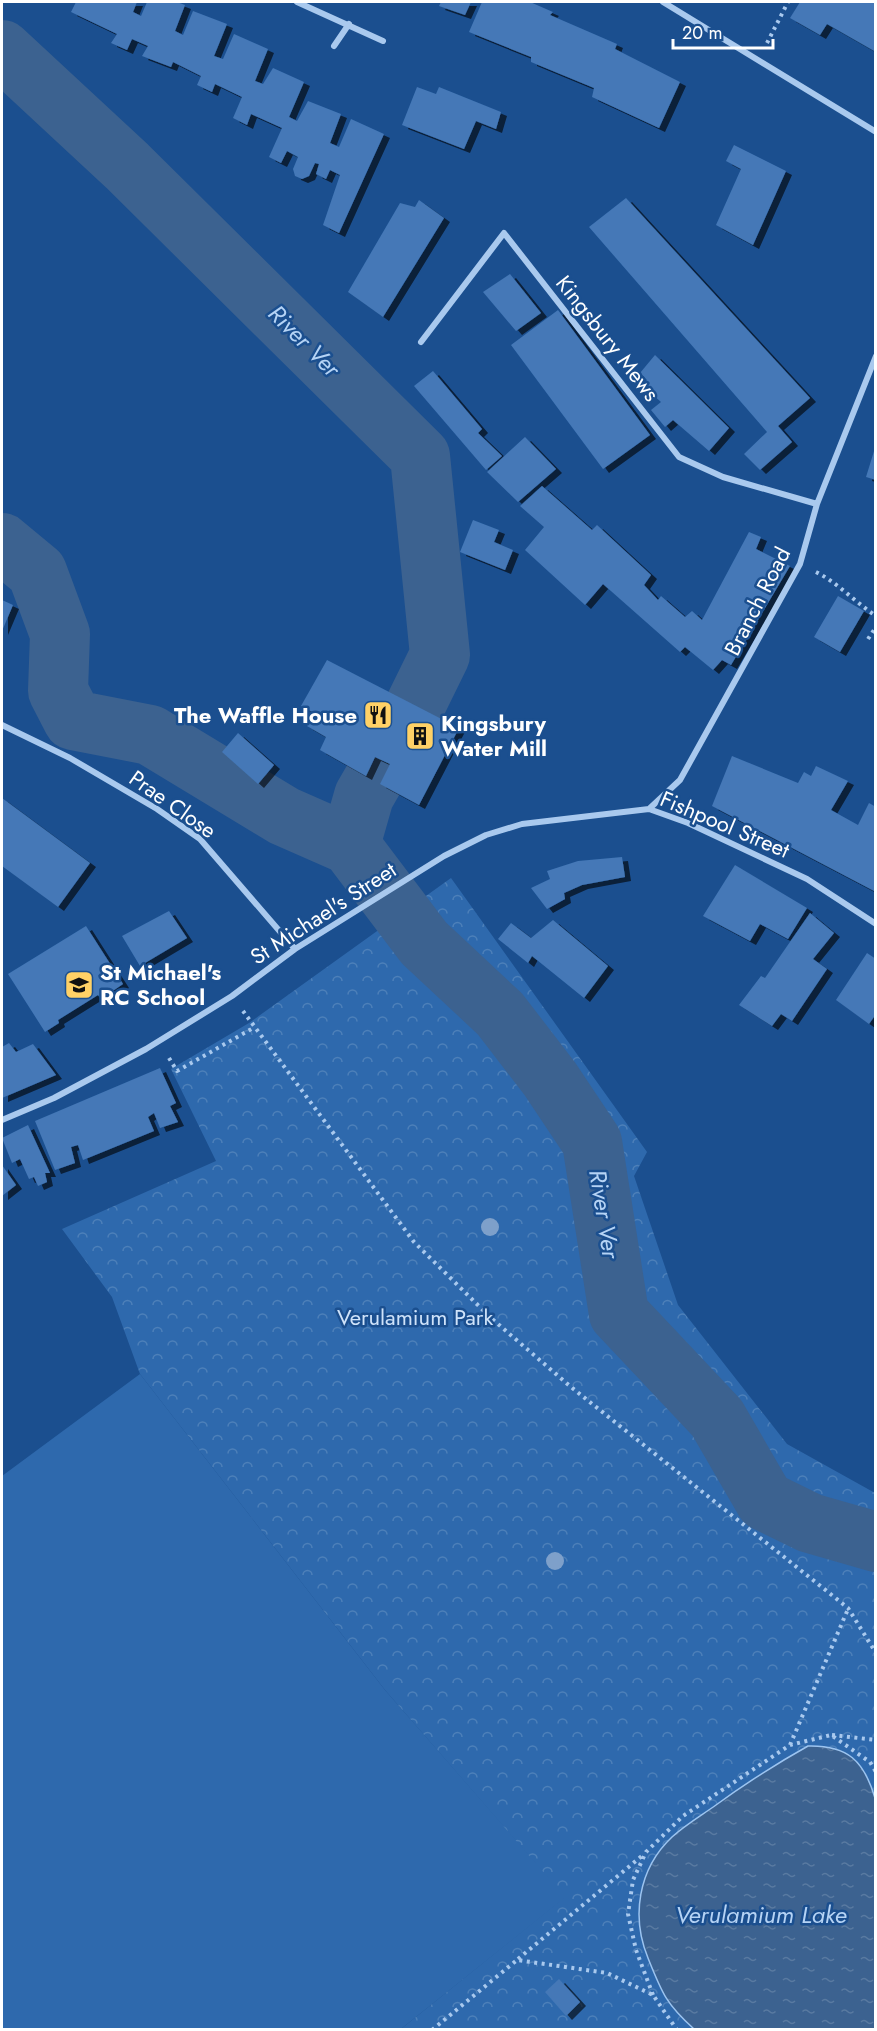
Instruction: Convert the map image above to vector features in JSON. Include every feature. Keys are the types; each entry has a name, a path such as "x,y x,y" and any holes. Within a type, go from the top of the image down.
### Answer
{"street":[{"path":"297,2 383,41"},
{"path":"663,2 876,132"},
{"path":"334,46 349,24"},
{"name":"Kingsbury Mews","path":"421,342 504,233 679,457 723,477 817,504"},
{"name":"Branch Road","path":"649,809 680,780 800,564 817,504 876,356"},
{"name":"Prae Close","path":"2,725 70,758 157,809 200,839 295,949"},
{"name":"Fishpool Street","path":"444,856 486,835 522,824 649,809 688,823 807,879 876,924"},
{"name":"St Michael's Street","path":"2,1120 54,1098 146,1049 232,996 295,949 347,919 444,856"}],"path":[{"path":"759,59 788,2"},
{"path":"800,564 834,581 847,596 876,616"},
{"path":"868,639 876,627"},
{"path":"165,1053 177,1071 255,1026 414,1242 468,1295 571,1387 848,1608 876,1653"},
{"path":"790,1745 848,1608"},
{"path":"831,1735 870,1762 876,1772"},
{"path":"432,2030 646,1852 683,1816 790,1745 831,1735 876,1740"},
{"path":"646,1852 633,1880 628,1914 636,1950 653,1995 677,2030"},
{"path":"517,1960 607,1973 653,1995"}],"green space":[{"name":"Verulamium Park","path":"451,878 647,1152 634,1176 678,1305 787,1444 875,1493 875,2029 401,2029 565,1897 385,1690 140,1374 112,1297 62,1229 216,1161 171,1069 249,1023"},
{"path":"140,1374 385,1690 566,1897 401,2029 2,2029 2,1476"}],"water":[{"name":"Verulamium Lake","path":"808,1746 834,1748 852,1758 866,1774 875,1798 875,2029 694,2029 677,2012 661,1989 643,1942 639,1910 645,1879 661,1850 672,1837 750,1781"}],"building":[{"path":"76,2 137,2 133,12 141,16 147,2 177,2 185,5 175,31 183,35 193,11 227,24 214,56 223,59 234,34 268,49 255,81 263,84 273,68 304,82 289,117 297,121 308,101 341,114 330,143 339,147 351,119 384,134 339,233 323,225 340,175 330,170 326,179 316,174 319,164 315,163 309,176 302,179 295,176 293,169 298,157 287,151 281,163 269,157 282,128 251,114 247,125 233,118 242,97 215,84 212,92 197,85 201,76 173,62 171,67 142,56 148,46 132,39 127,50 111,43 117,34 71,12"},
{"path":"441,2 471,2 465,15 439,6"},
{"path":"482,2 530,2 553,12 550,15 617,44 615,49 680,82 659,128 592,97 594,88 531,62 531,57 469,32"},
{"path":"800,2 876,2 876,52 827,24 820,35 790,18"},
{"path":"417,87 436,94 439,87 501,112 496,129 476,121 464,149 402,125"},
{"path":"734,145 786,171 753,245 716,225 741,169 726,161"},
{"path":"626,198 810,398 778,426 792,442 760,470 744,454 767,432 589,227"},
{"path":"419,200 444,218 383,317 348,292 400,203 415,207"},
{"path":"510,274 541,313 516,331 483,292"},
{"path":"558,310 650,435 603,469 511,345"},
{"path":"655,355 729,428 709,451 673,420 665,427 651,410 661,402 643,386 647,380 640,373"},
{"path":"433,371 482,429 478,433 502,456 486,470 414,386"},
{"path":"525,437 556,469 518,502 487,472"},
{"path":"876,448 876,480 866,477"},
{"path":"542,486 592,530 597,525 651,575 644,585 658,600 661,596 685,617 692,611 702,620 749,532 761,537 756,549 790,566 731,665 722,660 713,670 685,647 680,652 603,584 585,605 525,550 544,527 520,506"},
{"path":"473,520 499,530 494,542 513,550 505,570 460,552"},
{"path":"838,596 864,611 840,652 814,637"},
{"path":"2,600 13,605 2,631"},
{"name":"Kingsbury Water Mill","path":"327,660 459,728 419,805 380,784 390,764 375,757 366,776 320,750 326,737 307,726 316,714 301,706"},
{"path":"238,733 274,765 258,784 222,752"},
{"path":"732,756 798,783 804,772 811,776 816,766 848,781 831,810 858,825 869,803 876,807 876,892 712,806"},
{"path":"2,798 90,863 58,907 2,866"},
{"path":"622,857 625,877 582,885 564,893 565,899 547,909 531,888 550,879 547,871 578,861"},
{"path":"735,865 807,908 788,939 760,924 750,941 703,916"},
{"path":"169,911 187,938 140,966 122,936"},
{"path":"810,913 834,933 813,959 827,969 792,1021 781,1014 772,1026 739,1005 761,976 765,978"},
{"path":"553,920 608,966 584,998 532,956 528,963 498,939 511,923 531,938"},
{"path":"86,926 123,984 101,999 98,995 58,1020 59,1023 45,1032 8,974"},
{"path":"867,953 876,959 876,1014 869,1024 836,1000"},
{"path":"9,1043 16,1052 33,1044 56,1075 2,1098 2,1047"},
{"path":"160,1068 176,1103 170,1106 178,1122 160,1128 154,1113 148,1117 154,1131 83,1160 78,1145 71,1147 75,1163 55,1170 35,1121"},
{"path":"28,1125 50,1173 45,1173 47,1182 38,1186 34,1177 29,1179 20,1159 12,1163 2,1138"},
{"path":"2,1165 16,1185 2,1196"},
{"path":"559,1979 580,2002 566,2016 545,1992"}],"waterway":[{"name":"River Ver","path":"2,50 127,166 420,456 440,655 415,706"},
{"name":"River Ver","path":"2,543 37,572 60,634 58,691 73,720 150,735 284,816 350,845"},
{"name":"River Ver","path":"395,742 364,796 350,845 424,943 500,1014 550,1079 592,1142 619,1314 717,1418 765,1501 810,1523 876,1542"}],"place":[{"name":"The Waffle House","path":"378,715"},
{"name":"Kingsbury Water Mill","path":"420,736"},
{"name":"St Michael's RC School","path":"79,985"}]}
